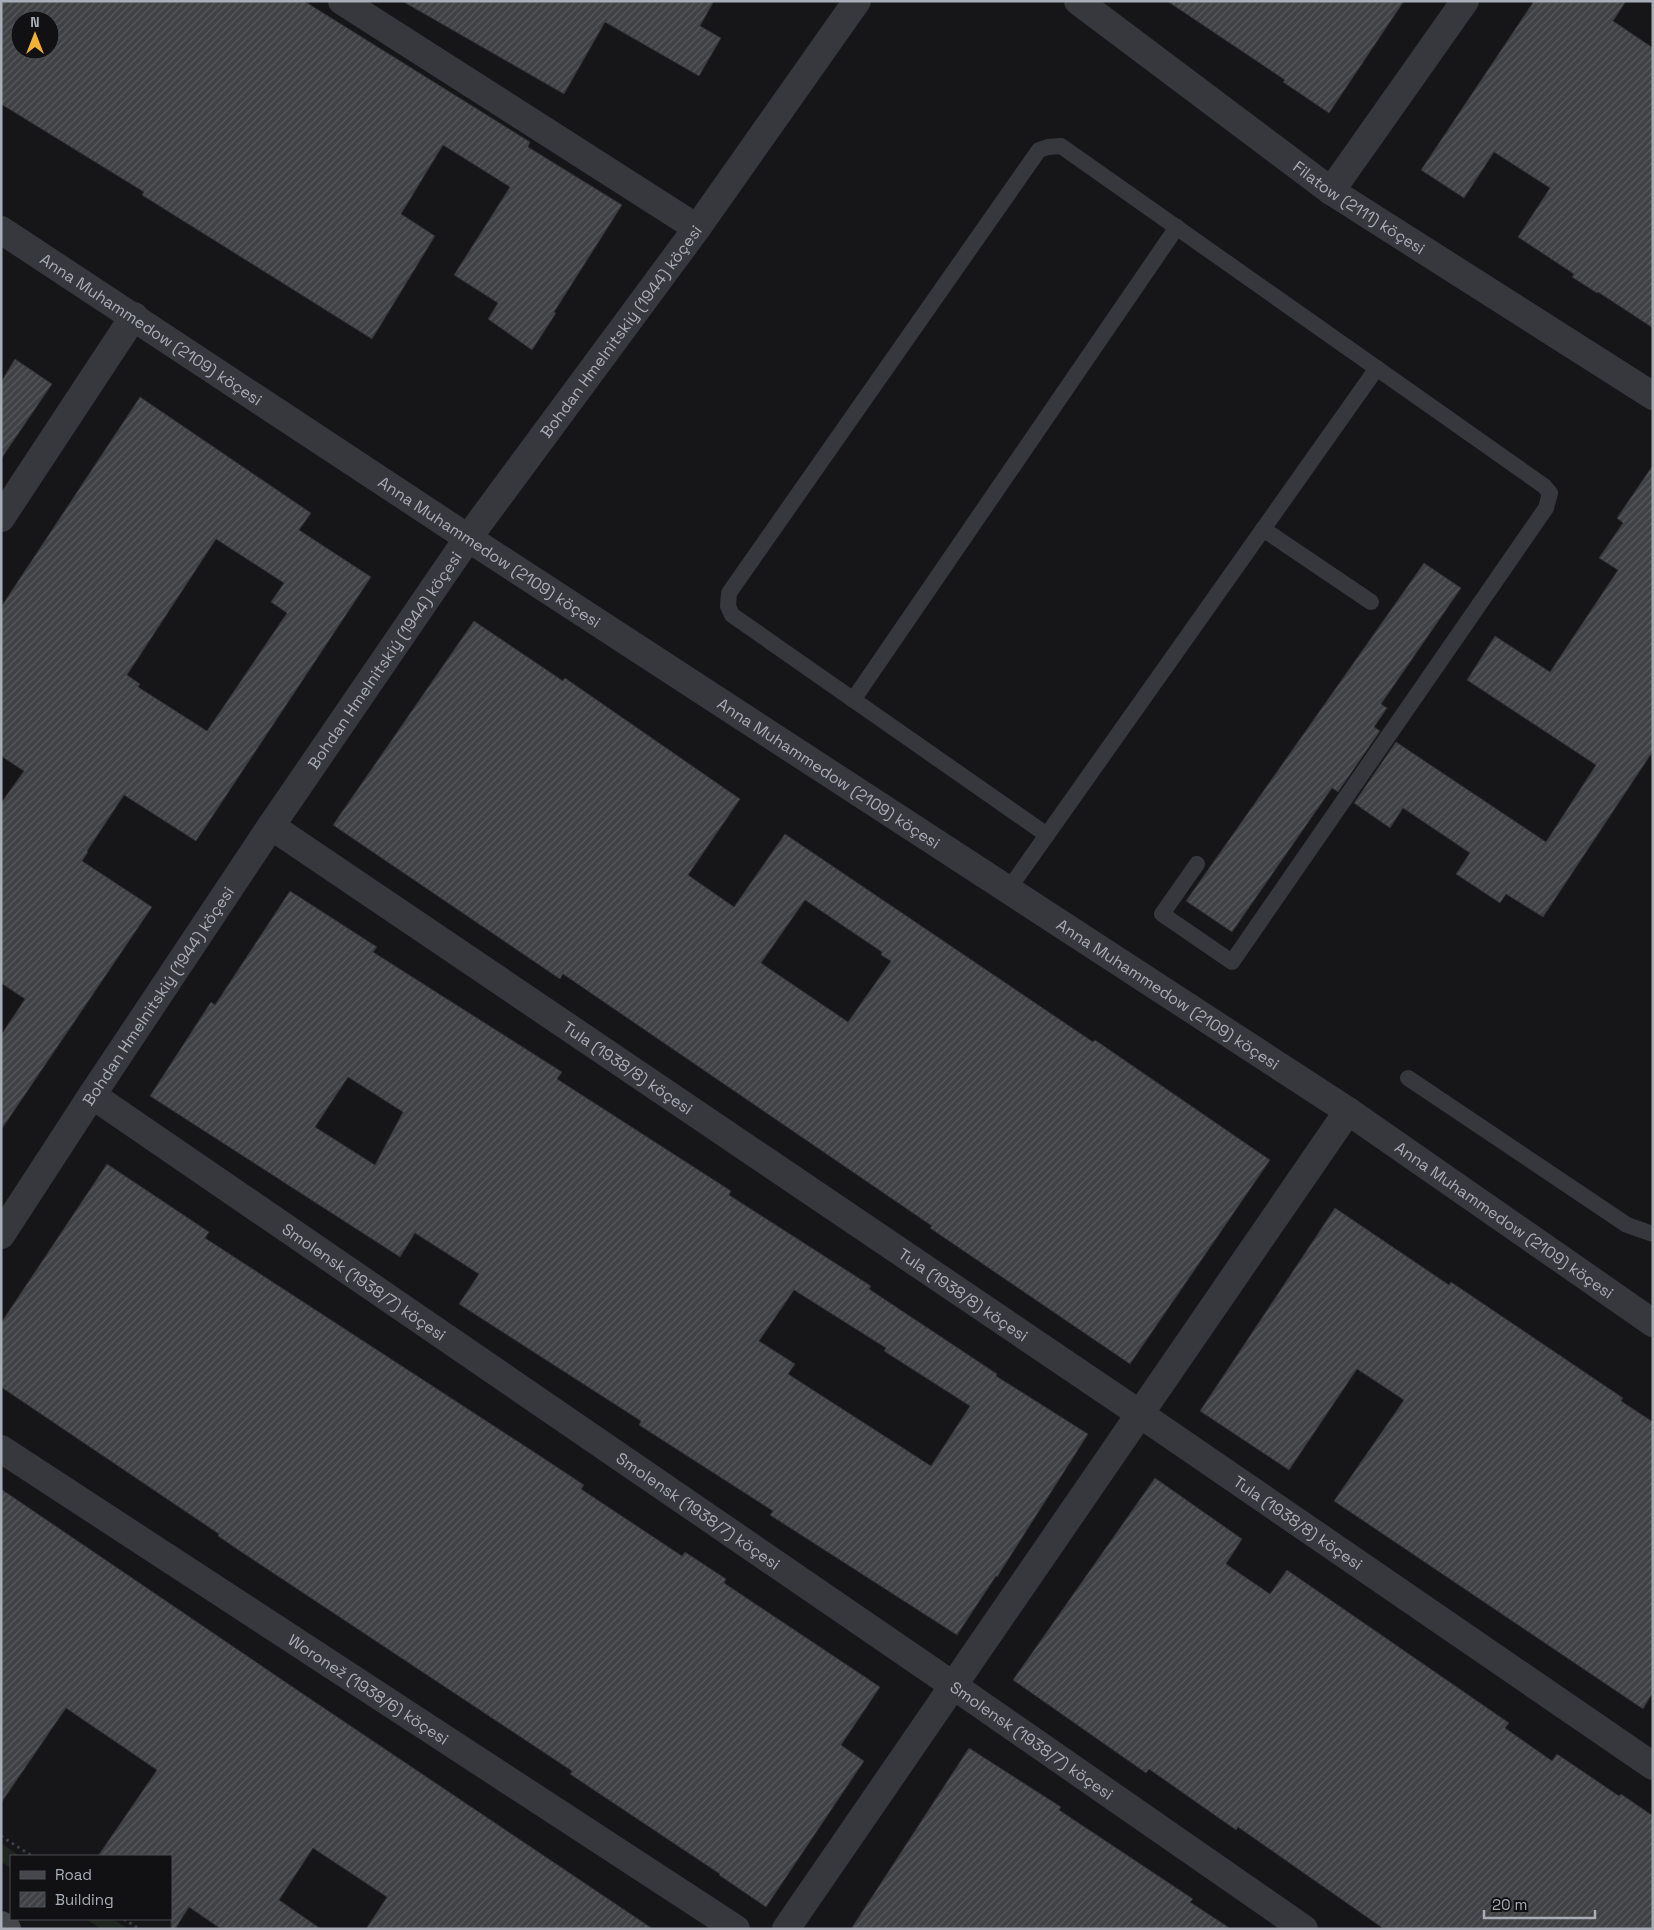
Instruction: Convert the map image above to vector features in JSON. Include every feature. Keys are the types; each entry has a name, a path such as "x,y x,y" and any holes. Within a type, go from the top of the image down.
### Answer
{"street":[{"path":"342,1 697,228"},
{"name":"Bohdan Hmelnitskiý (1944) köçesi","path":"1,1235 92,1094 271,826 468,538 697,228 857,1"},
{"name":"Filatow (2111) köçesi","path":"1078,1 1331,191 1653,396"},
{"path":"1331,191 1465,1"},
{"name":"Anna Muhammedow (2109) köçesi","path":"1,230 468,538 1348,1111 1653,1323"},
{"path":"1,518 134,316"},
{"name":"Tula (1938/8) köçesi","path":"271,826 1140,1414 1653,1766"},
{"name":"Smolensk (1938/7) köçesi","path":"92,1094 954,1686 1304,1929"},
{"path":"786,1929 1348,1111"},
{"name":"Woronež (1938/6) köçesi","path":"1,1449 736,1929"},
{"path":"1,1925 7,1929"}],"lane":[{"path":"1047,835 732,615 728,606 729,593 1039,150 1061,146 1544,486 1550,493 1546,508 1232,962 1162,914 1197,864"},
{"path":"853,700 1177,227"},
{"path":"1008,890 1377,368"},
{"path":"1263,529 1371,602"},
{"path":"1408,1078 1627,1225 1653,1234"}],"path":[{"path":"1,1836 30,1855"},
{"path":"126,1920 139,1929"}],"shaded area":[{"path":"1,1843 19,1855 10,1855 10,1867 1,1862"},
{"path":"88,1920 114,1920 128,1929 101,1929"}],"building":[{"path":"1,1 304,1 530,142 528,147 622,205 532,350 488,319 498,303 454,275 510,187 443,145 401,214 435,236 372,339 142,195 144,192 1,104"},
{"path":"402,1 714,1 700,26 721,38 699,76 605,22 564,94"},
{"path":"1167,1 1404,1 1329,113 1283,82 1285,80"},
{"path":"1534,1 1626,1 1613,21 1653,48 1653,328 1572,277 1574,274 1518,237 1550,188 1494,152 1464,198 1421,170"},
{"path":"15,359 52,384 1,459 1,382"},
{"path":"140,397 311,513 299,530 371,577 196,841 124,795 82,861 152,907 1,1130 1,1035 25,999 1,983 1,803 24,771 1,756 1,607","holes":["216,539 284,583 271,602 287,613 207,731 138,687 140,684 127,675"]},
{"path":"1653,465 1653,751 1543,917 1506,894 1500,903 1456,874 1470,853 1403,808 1390,828 1354,803 1396,742 1546,842 1596,765 1467,680 1495,636 1550,672 1618,570 1599,558 1623,523 1617,518"},
{"path":"1424,563 1461,588 1381,704 1387,708 1374,727 1380,731 1338,792 1332,788 1232,932 1186,901"},
{"path":"474,621 563,681 565,678 740,799 688,875 734,907 785,834 1093,1042 1095,1040 1270,1160 1130,1364 563,974 560,979 333,825","holes":["805,900 882,952 881,955 891,961 848,1022 761,963"]},
{"path":"290,891 377,947 373,952 562,1072 557,1079 731,1191 729,1195 871,1286 869,1289 997,1374 996,1376 1088,1434 997,1577 957,1635 770,1515 773,1511 639,1425 641,1421 459,1304 479,1274 415,1233 400,1257 150,1096 211,1002 215,1005","holes":["348,1077 403,1112 375,1165 315,1127","794,1290 886,1348 884,1351 970,1406 931,1466 788,1374 795,1364 759,1341"]},
{"path":"107,1164 209,1232 205,1238 584,1485 581,1489 682,1556 685,1552 726,1579 724,1583 880,1687 841,1745 864,1761 766,1907 570,1774 572,1771 240,1551 218,1536 219,1534 1,1387 1,1323"},
{"path":"1335,1208 1449,1285 1451,1282 1623,1398 1621,1401 1653,1422 1653,1692 1643,1709 1334,1501 1404,1400 1357,1369 1289,1470 1200,1411"},
{"path":"1155,1478 1242,1539 1226,1564 1270,1594 1287,1570 1509,1723 1505,1728 1552,1761 1557,1754 1619,1796 1621,1794 1653,1816 1653,1929 1384,1929 1238,1827 1236,1830 1149,1769 1146,1773 1013,1680"},
{"path":"1,1489 653,1929 366,1929 387,1897 313,1848 279,1900 321,1929 221,1929 189,1907 175,1929 171,1929 172,1855 99,1855 157,1770 66,1708 1,1803"},
{"path":"969,1748 1061,1807 1059,1810 1193,1899 1190,1902 1231,1929 851,1929"}]}
